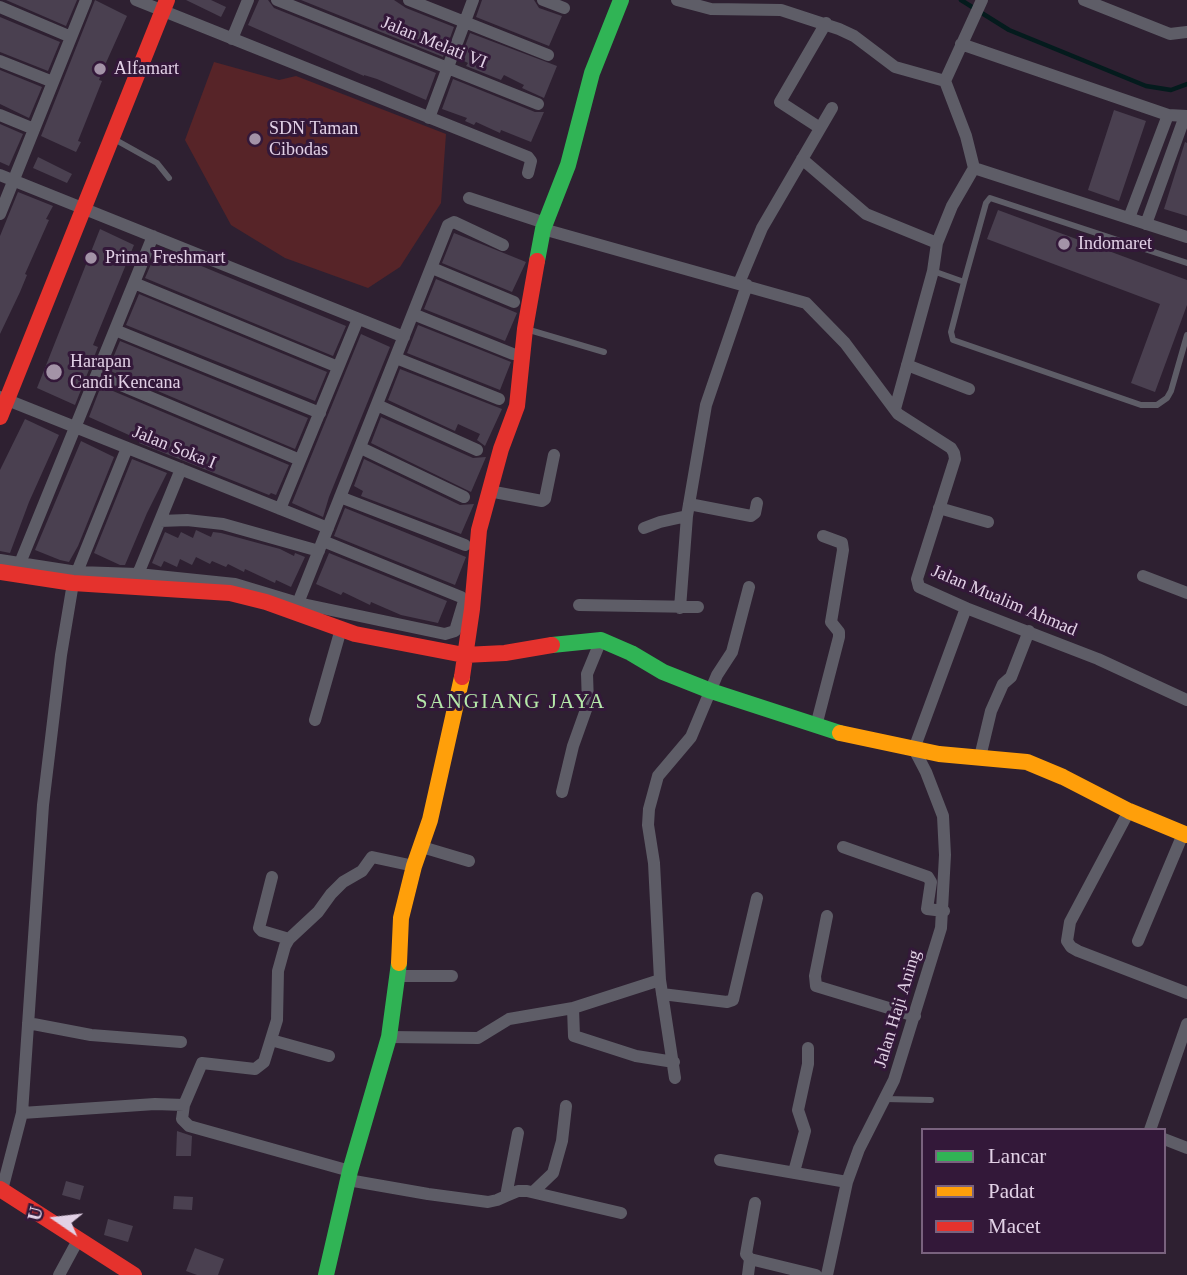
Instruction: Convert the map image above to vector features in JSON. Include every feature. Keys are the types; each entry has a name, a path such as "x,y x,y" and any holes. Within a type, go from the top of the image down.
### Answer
{"street":[{"path":"0,214 86,0"},
{"path":"136,0 165,5 232,39 528,157 531,162 528,173"},
{"path":"232,39 248,0"},
{"name":"Jalan Melati VI","path":"277,0 538,104"},
{"path":"409,0 548,55"},
{"path":"429,118 473,0"},
{"path":"543,0 564,8"},
{"path":"326,1275 349,1176 389,1037 398,976 401,918 441,778 472,609 476,548 489,491 517,406 525,329 544,226 568,165 592,73 621,0"},
{"path":"677,0 711,9 782,5 853,36 895,67 945,81"},
{"path":"895,409 933,271 936,243 974,168 966,136 945,81 982,0"},
{"path":"1084,0 1174,36 1187,32"},
{"path":"0,417 3,398 84,208 165,5"},
{"path":"0,7 71,37"},
{"path":"820,128 780,102 826,23"},
{"path":"961,44 1168,115 1186,116 1146,224"},
{"path":"0,61 53,82"},
{"path":"680,608 688,510 706,405 762,228 832,108"},
{"path":"0,115 34,129"},
{"path":"1129,218 1168,115"},
{"path":"802,159 866,214 936,243"},
{"path":"974,168 1187,237"},
{"path":"0,175 404,337"},
{"name":"Jalan Mualim Ahmad","path":"469,198 544,226 806,303 845,343 906,421 951,448 954,453 955,459 917,579 918,584 926,591 1098,659 1187,700"},
{"path":"298,603 451,223 503,245"},
{"path":"20,563 153,236"},
{"path":"432,268 514,302"},
{"path":"134,283 338,367"},
{"path":"413,314 513,354"},
{"path":"280,509 358,319"},
{"path":"115,330 320,413"},
{"path":"396,358 499,399"},
{"path":"907,365 969,389"},
{"path":"97,375 300,460"},
{"name":"Jalan Soka I","path":"3,398 328,528"},
{"path":"377,405 477,450"},
{"path":"127,448 75,577 60,667 43,805 22,1114 1,1189 134,1275"},
{"path":"361,448 464,497"},
{"path":"489,491 542,501 545,499 554,455"},
{"path":"138,574 181,469"},
{"path":"340,497 465,545"},
{"path":"644,528 688,510 751,516 755,513 757,503"},
{"path":"939,508 988,522"},
{"path":"0,560 75,577 138,574 235,584 298,603 445,634 456,631 464,601 461,597 321,546 223,524 187,520 160,521"},
{"path":"816,726 839,637 839,632 831,622 844,550 842,543 823,536"},
{"path":"0,572 230,593 266,602 341,629 464,655 505,653 570,642 601,640 711,691 816,726 914,749 1027,762 1129,811 1185,834 1138,941"},
{"path":"1143,576 1187,593"},
{"path":"675,1078 660,980 654,863 648,825 651,799 658,776 691,737 720,669 733,652 749,587"},
{"path":"579,605 698,607"},
{"path":"914,749 966,608"},
{"path":"315,720 341,629"},
{"path":"980,758 991,711 1003,684 1011,677 1029,631"},
{"path":"562,792 573,746 588,704 587,674 601,640"},
{"name":"Jalan Haji Aning","path":"827,1275 848,1182 859,1149 885,1099 906,1049 942,928 945,855 943,816 914,749"},
{"path":"1129,811 1070,922 1067,941 1070,947 1078,951 1187,993"},
{"path":"422,846 469,861"},
{"path":"843,847 926,876 930,882 928,909 944,911"},
{"path":"414,866 370,858 362,871 331,894 318,912 289,939 278,971 277,1020 264,1062 255,1069 201,1064 184,1105 182,1119 189,1126 349,1176 488,1202 523,1190 621,1213"},
{"path":"272,877 259,928 289,939"},
{"path":"662,994 727,1002 733,1000 757,898"},
{"path":"827,916 815,976 816,986 915,1016"},
{"path":"398,976 452,976"},
{"path":"389,1037 478,1038 509,1019 573,1009 660,980"},
{"path":"573,1009 573,1036 636,1056 674,1062"},
{"path":"28,1023 91,1035 181,1042"},
{"path":"1151,1128 1186,1030"},
{"path":"271,1040 329,1056"},
{"path":"794,1172 805,1131 798,1110 808,1064 808,1048"},
{"path":"22,1114 155,1104 184,1105"},
{"path":"533,1192 552,1173 562,1141 566,1106"},
{"path":"506,1196 518,1133"},
{"path":"1166,1140 1187,1148"},
{"path":"720,1160 848,1182"},
{"path":"755,1203 746,1254 750,1259 816,1275"},
{"path":"60,1275 78,1240"},
{"path":"748,1275 750,1259"}],"lane":[{"path":"112,138 157,163 169,178"},
{"path":"1187,263 990,198 986,203 951,332 953,340 1141,405 1157,405 1167,398 1187,335"},
{"path":"933,271 964,282"},
{"path":"525,329 604,352"},
{"path":"885,1099 931,1100"}],"shaded area":[{"path":"214,62 279,80 296,76 446,134 441,203 400,267 368,288 285,258 231,225 185,140"}],"building":[{"path":"6,0 77,0 66,26"},
{"path":"95,0 127,16 99,80 102,81 76,152 41,136"},
{"path":"186,0 211,0 226,7 221,17"},
{"path":"259,0 268,0 274,8 436,73 426,100 248,25"},
{"path":"301,0 394,0 406,8 454,27 443,57"},
{"path":"482,0 534,0 539,8 562,16 549,46 476,17"},
{"path":"0,17 60,42 48,71 0,52"},
{"path":"470,33 557,66 544,98 522,88 524,85 504,75 501,80 466,66 468,63 460,59"},
{"path":"0,70 42,87 29,118 0,104"},
{"path":"453,79 535,112 544,112 531,142 501,130 500,133 476,122 474,125 465,121 467,118 442,109"},
{"path":"1114,110 1146,121 1119,201 1088,190"},
{"path":"0,124 23,134 9,166 0,162"},
{"path":"1185,142 1187,143 1187,216 1164,209"},
{"path":"38,157 72,174 67,183 33,168"},
{"path":"18,192 53,206 20,292 0,334 0,236"},
{"path":"998,210 1187,280 1187,305 1155,392 1131,383 1160,304 987,239"},
{"path":"100,229 134,245 93,345 98,347 75,405 37,388"},
{"path":"454,233 526,262 512,292 442,263"},
{"path":"158,248 346,326 333,356 145,278"},
{"path":"436,279 517,313 505,341 424,309"},
{"path":"139,294 327,372 315,401 126,325"},
{"path":"418,325 511,362 500,390 407,353"},
{"path":"361,334 390,347 323,517 292,503"},
{"path":"120,341 308,418 295,449 108,370"},
{"path":"400,369 502,409 485,446 477,440 480,434 458,424 455,431 388,400"},
{"path":"101,386 289,465 276,495 269,495 139,443 140,440 89,417"},
{"path":"381,417 473,458 486,457 471,492 371,443"},
{"path":"25,419 59,435 10,553 0,551 0,470"},
{"path":"81,441 114,457 69,562 35,550"},
{"path":"132,459 167,473 125,565 120,565 94,553"},
{"path":"364,459 460,505 474,504 461,534 361,496 363,491 354,486"},
{"path":"345,508 466,557 455,585 334,536"},
{"path":"196,530 211,537 213,532 221,533 305,557 291,587 276,580 275,583 245,569 244,572 228,564 226,567 212,561 210,564 196,557 192,565 180,559 177,567 164,561 161,567 152,563 165,532 178,538 181,532 193,538"},
{"path":"329,553 447,601 438,623 401,615 316,584"},
{"path":"177,1131 192,1136 191,1156 176,1156"},
{"path":"66,1181 84,1186 80,1200 62,1195"},
{"path":"174,1196 193,1197 192,1210 173,1209"},
{"path":"108,1219 133,1226 128,1242 104,1235"},
{"path":"195,1248 224,1259 218,1275 197,1275 186,1271"}],"waterway":[{"path":"961,0 1009,30 1146,86 1171,90 1187,84"}],"traffic: fast":[{"path":"537,261 543,229 568,165 592,73 621,0"},
{"path":"552,645 601,640 631,653 663,672 711,691 840,733"},
{"path":"326,1275 350,1171 389,1037 399,963"}],"traffic: slow":[{"path":"399,963 401,918 414,866 430,820 462,677"},
{"path":"840,733 939,754 1027,762 1129,811 1187,835"}],"traffic: jam":[{"path":"0,417 167,0"},
{"path":"462,677 472,609 479,530 501,449 517,406 525,329 537,261"},
{"path":"0,572 73,583 230,593 266,602 355,634 464,655 505,653 552,645"},
{"path":"0,1189 134,1275"}],"place":[{"name":"Alfamart","path":"100,69"},
{"name":"SDN Taman Cibodas","path":"255,139"},
{"name":"Indomaret","path":"1064,244"},
{"name":"Prima Freshmart","path":"91,258"},
{"name":"Harapan Candi Kencana","path":"54,372"}],"district":[{"name":"SANGIANG JAYA","path":"511,702"}]}
